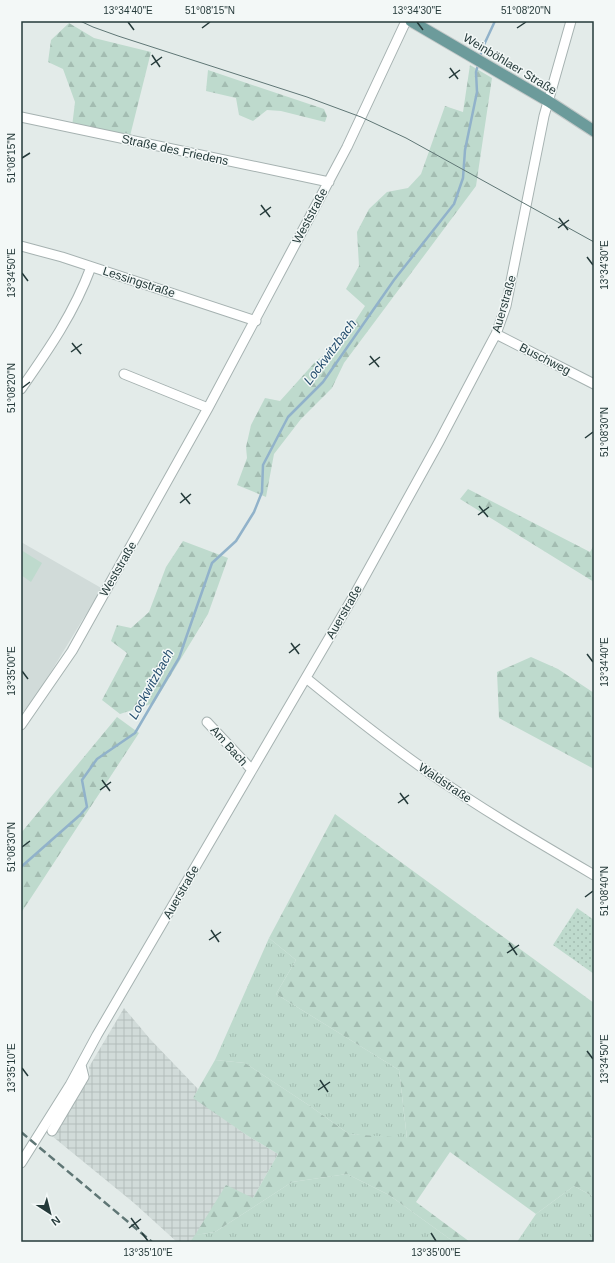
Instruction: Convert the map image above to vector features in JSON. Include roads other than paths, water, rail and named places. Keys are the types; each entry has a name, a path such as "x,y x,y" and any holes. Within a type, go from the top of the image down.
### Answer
{"main road":[{"name":"Weinböhlaer Straße","path":"411,21 548,101 594,131"}],"street":[{"name":"Weststraße","path":"21,726 72,651 208,408 347,147 406,21"},
{"name":"Auerstraße","path":"21,1164 81,1065 356,592 429,460 496,334 507,299 537,148 548,101 571,21"},
{"name":"Straße des Friedens","path":"21,118 329,182"},
{"name":"Lessingstraße","path":"21,246 62,257 256,320"},
{"path":"21,389 67,320 80,295 91,267"},
{"name":"Buschweg","path":"496,334 594,384"},
{"path":"124,374 208,408"},
{"name":"Waldstraße","path":"306,678 348,712 424,769 504,822 594,875"},
{"name":"Am Bach","path":"207,722 252,770"},
{"path":"52,1130 84,1077 81,1065"}],"waterway":[{"name":"Lockwitzbach","path":"480,58 482,49 495,21"},
{"name":"Lockwitzbach","path":"21,867 80,815 87,807 82,780 97,759 135,733 179,658 212,563 236,541 254,512 262,492 263,465 288,417 323,382 394,280 454,204 463,178 465,150 477,92 476,72 478,65"}],"tram line":[{"path":"80,21 118,36 307,97 361,117 406,138 594,242"}],"railway":[{"path":"21,1132 152,1242"}]}
